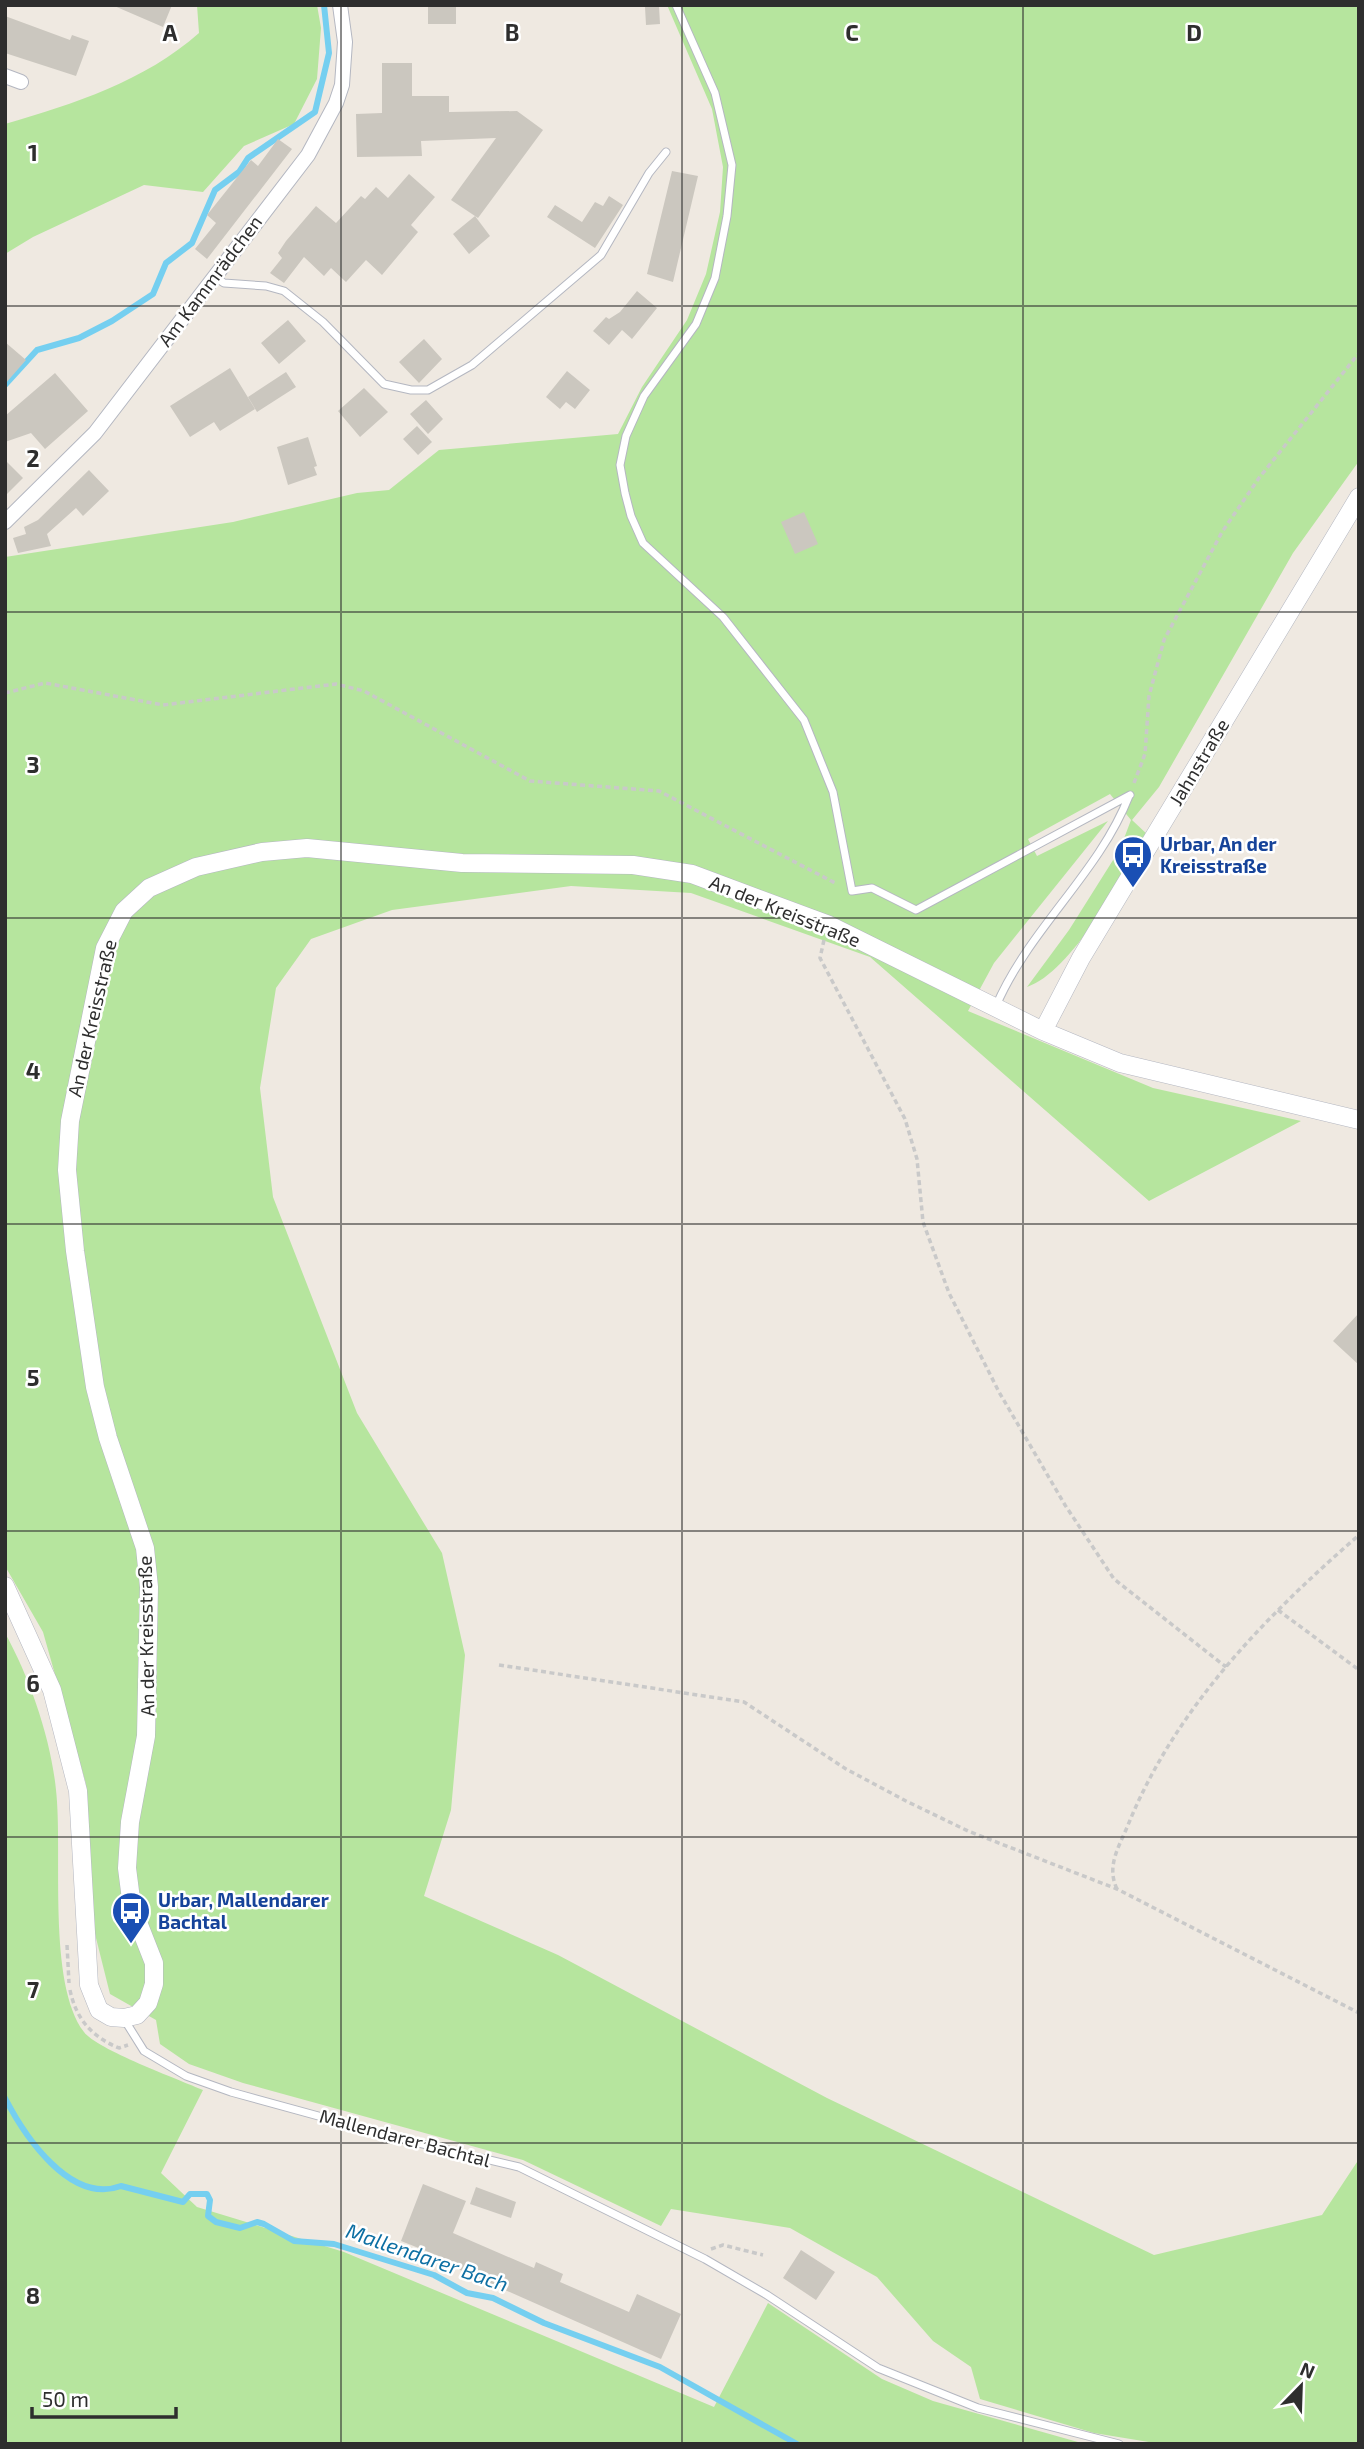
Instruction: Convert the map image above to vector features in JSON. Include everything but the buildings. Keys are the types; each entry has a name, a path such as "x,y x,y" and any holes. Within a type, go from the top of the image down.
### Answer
{"street":[{"name":"Am Kammrädchen","path":"5,522 95,433 308,155 332,112 342,85 345,57 341,5"},
{"path":"5,76 21,82"},
{"name":"Jahnstraße","path":"1043,1031 1081,958 1359,497"},
{"name":"An der Kreisstraße","path":"124,2018 137,2015 148,2003 154,1984 154,1963 132,1907 127,1868 130,1822 146,1736 149,1587 145,1548 108,1438 95,1387 75,1251 68,1170 73,1097 105,948 124,911 149,888 196,867 262,852 307,848 462,863 633,865 680,872 748,892 829,925 1043,1031 1120,1063 1359,1120"},
{"path":"5,1586 52,1690 78,1791 89,1985 99,2010 111,2017 124,2018"}],"lane":[{"path":"676,5 715,93 732,165 729,203 715,278 696,324 644,396 626,436 620,465 631,516 643,543 723,617 804,720 833,792 852,891 872,888 916,910 1130,795"},
{"path":"213,276 224,283 266,286 284,291 323,322 384,384 411,390 428,390 472,365 601,255 644,182 666,152"},
{"path":"995,1007 1009,976 1117,827 1130,795"},
{"name":"Mallendarer Bachtal","path":"124,2018 144,2052 187,2076 271,2103 519,2167 705,2259 767,2295 878,2368 978,2408 1119,2444"}],"path":[{"path":"1130,795 1145,754 1149,696 1164,640 1222,532 1258,478 1359,353"},
{"path":"5,693 45,683 163,705 336,684 363,691 530,781 659,791 852,891"},
{"path":"829,925 820,958 905,1119 917,1158 923,1222 949,1293 999,1392 1065,1505 1114,1579 1226,1667"},
{"path":"1117,1889 1111,1876 1112,1863 1139,1797 1173,1737 1226,1667 1278,1610 1359,1535"},
{"path":"1278,1610 1359,1670"},
{"path":"499,1665 744,1702 846,1769 906,1801 968,1831 1117,1889 1359,2013"},
{"path":"705,2259 709,2250 723,2245 763,2255"}],"green space":[{"path":"197,5 317,5 321,28 317,79 294,124 244,146 203,192 144,185 33,237 5,254 5,124 108,89 156,65 199,33"},
{"path":"667,5 1359,5 1359,461 1293,553 1159,787 1132,820 1149,836 1095,921 1061,963 1044,978 1027,987 1069,930 1120,849 1131,820 1110,794 1028,839 1037,856 1108,821 994,963 968,1011 1153,1088 1301,1121 1149,1201 870,957 691,893 571,886 392,910 311,939 276,988 260,1088 273,1197 357,1413 442,1553 465,1655 451,1810 424,1896 558,1955 827,2098 1154,2255 1322,2215 1359,2159 1359,2444 1161,2444 1094,2433 980,2399 971,2367 933,2341 877,2277 790,2228 671,2209 661,2226 523,2160 243,2083 189,2064 160,2044 156,2020 110,1994 94,1930 86,1784 43,1632 5,1566 5,557 233,522 357,493 389,490 439,450 618,434 642,387 687,320 706,274 720,212 723,167 712,109"},
{"path":"5,1633 23,1669 38,1709 53,1770 58,1816 61,1951 72,2010 84,2032 104,2047 203,2090 161,2173 197,2207 344,2252 714,2407 768,2303 882,2379 933,2401 1085,2444 5,2444"}],"waterway":[{"name":"Mallendarer Bach","path":"5,385 37,350 79,338 112,321 153,294 166,263 192,243 215,190 239,172 248,158 315,112 329,53 324,5"},
{"name":"Mallendarer Bach","path":"5,2098 24,2130 51,2163 84,2185 102,2189 121,2186 183,2202 190,2194 207,2194 210,2200 208,2216 216,2222 240,2228 257,2222 294,2241 334,2244 434,2275 467,2293 493,2298 544,2323 660,2367 797,2444"}],"place":[{"name":"Urbar, An der Kreisstraße","path":"1133,889"},
{"name":"Urbar, Mallendarer Bachtal","path":"131,1945"}]}
